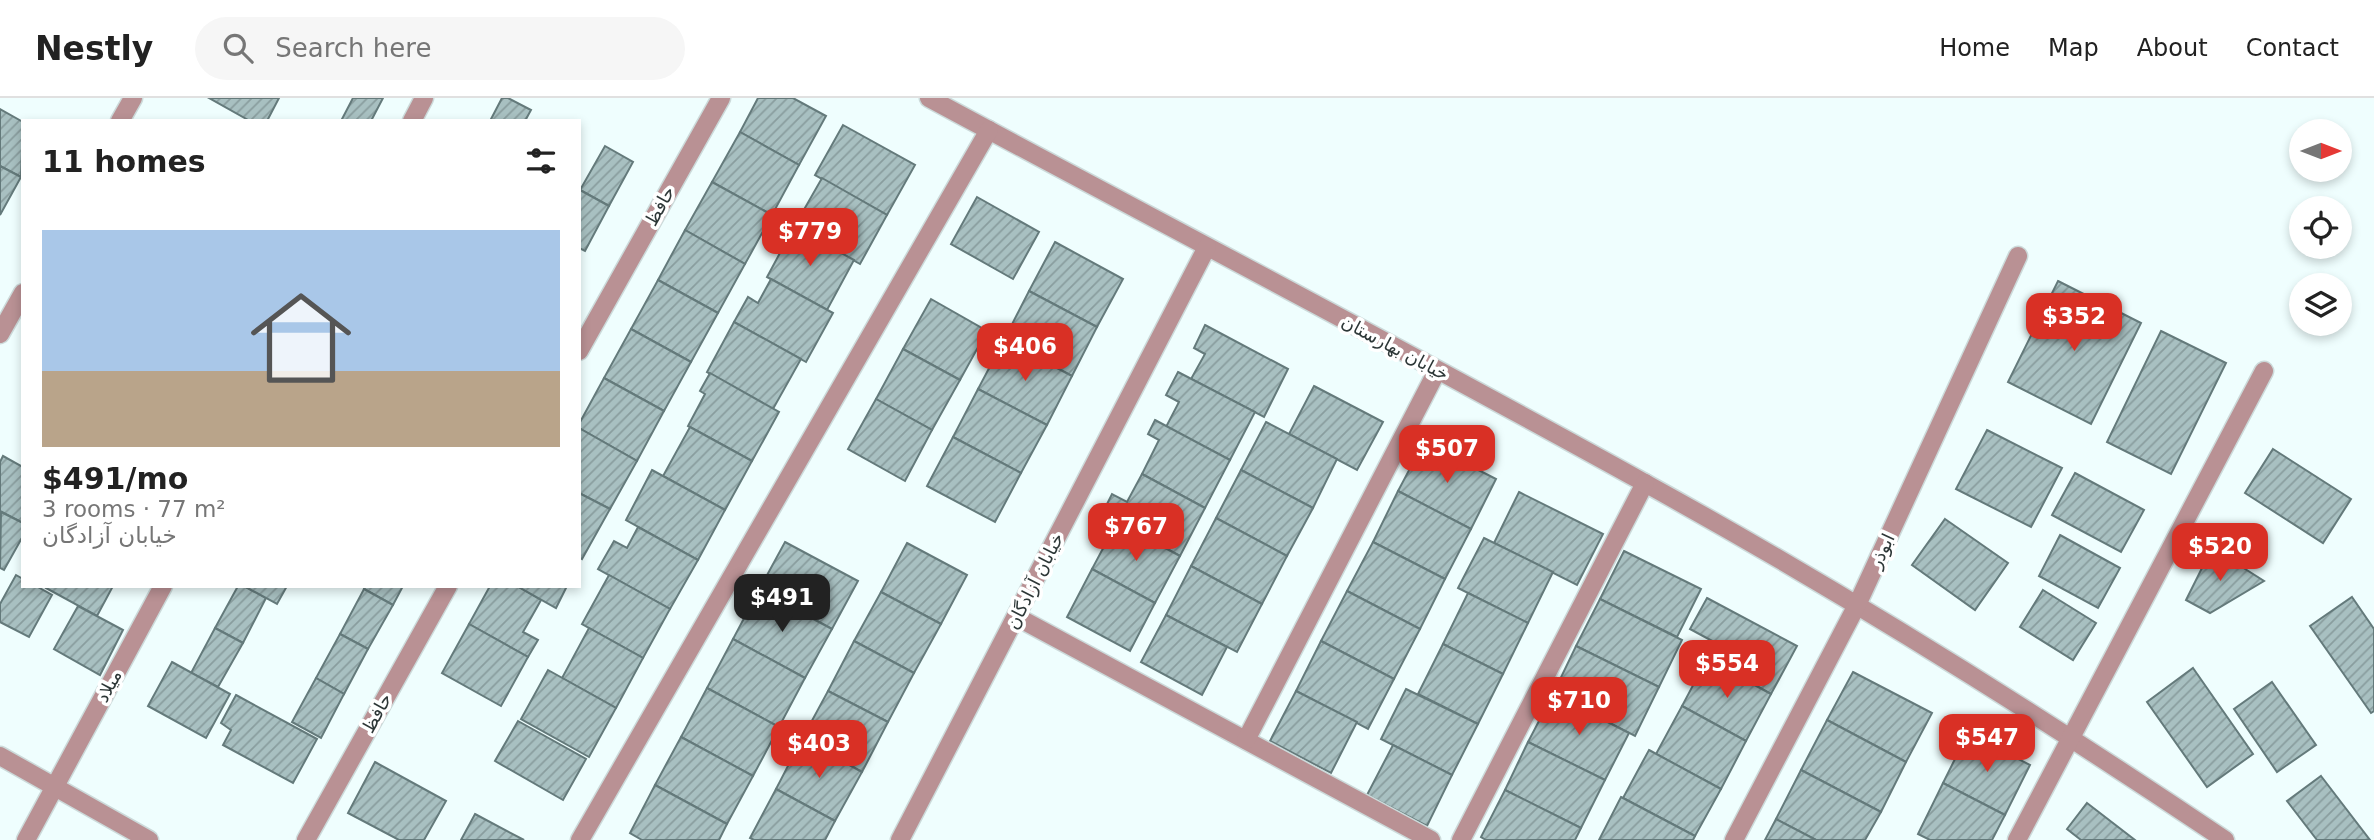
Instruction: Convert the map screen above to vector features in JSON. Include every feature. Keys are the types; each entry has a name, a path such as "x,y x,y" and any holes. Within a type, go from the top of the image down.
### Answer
{"street":[{"path":"121,119 133,98"},
{"path":"413,119 424,98"},
{"name":"حافظ","path":"581,347 721,98"},
{"name":"خیابان بهارستان","path":"929,98 1645,483 1857,605 2071,737 2225,840"},
{"path":"580,840 989,130"},
{"name":"خیابان آزادگان","path":"900,840 1207,247"},
{"name":"ابوذر","path":"1734,840 1857,605 2018,256"},
{"path":"0,334 21,297"},
{"path":"1246,740 1437,371"},
{"path":"2017,840 2264,371"},
{"path":"1461,840 1645,483"},
{"name":"میلاد","path":"26,840 162,588"},
{"name":"حافظ","path":"306,840 447,588"},
{"path":"1017,617 1431,840"},
{"path":"0,756 149,840"}],"building":[{"path":"209,98 279,98 268,119 246,119"},
{"path":"353,98 383,98 372,119 342,119"},
{"path":"502,98 508,98 531,110 526,119 491,119"},
{"path":"758,98 793,98 826,116 799,165 740,132"},
{"path":"0,109 21,121 21,177 0,166"},
{"path":"843,125 915,165 887,215 815,175"},
{"path":"740,132 799,165 772,215 712,182"},
{"path":"605,146 633,162 609,206 581,188"},
{"path":"0,166 21,177 0,215"},
{"path":"822,178 887,215 860,264 794,227"},
{"path":"712,182 772,215 745,264 685,230"},
{"path":"581,191 609,206 585,251 581,249"},
{"path":"977,197 1039,232 1013,279 951,244"},
{"path":"794,227 854,260 827,310 767,277"},
{"path":"685,230 745,264 718,313 658,280"},
{"path":"1055,242 1123,279 1097,327 1029,291"},
{"path":"771,279 833,313 806,362 734,322 748,297 758,303"},
{"path":"658,280 718,313 691,362 631,329"},
{"path":"2058,281 2141,323 2091,424 2008,382"},
{"path":"1029,291 1097,327 1072,376 1004,340"},
{"path":"931,299 987,331 960,380 903,349"},
{"path":"734,322 801,359 773,409 707,372"},
{"path":"1205,325 1288,369 1264,417 1191,379 1205,354 1194,348"},
{"path":"631,329 691,362 664,411 604,378"},
{"path":"2161,331 2226,363 2171,474 2107,442"},
{"path":"1004,340 1072,376 1047,425 978,389"},
{"path":"903,349 960,380 932,430 876,399"},
{"path":"1178,372 1255,412 1230,460 1166,427 1179,402 1166,395"},
{"path":"710,373 779,412 752,461 688,426 705,394 700,391"},
{"path":"604,378 664,411 637,461 581,429 581,420"},
{"path":"1314,386 1383,422 1357,470 1289,434"},
{"path":"978,389 1047,425 1021,473 953,437"},
{"path":"876,399 932,430 905,481 848,449"},
{"path":"1155,420 1230,460 1205,508 1142,474 1159,440 1148,434"},
{"path":"1266,422 1337,459 1313,508 1241,470"},
{"path":"690,427 752,461 725,510 663,476"},
{"path":"581,429 637,461 610,509 581,494"},
{"path":"1987,430 2062,468 2031,527 1956,489"},
{"path":"953,437 1021,473 995,522 927,486"},
{"path":"1424,442 1496,479 1471,529 1398,491"},
{"path":"2273,449 2351,499 2323,543 2245,493"},
{"path":"3,456 21,466 21,522 0,511 0,462"},
{"path":"652,470 725,510 698,560 626,520"},
{"path":"1241,470 1313,508 1287,556 1216,518"},
{"path":"2075,473 2144,510 2121,552 2052,515"},
{"path":"1142,474 1205,508 1180,556 1102,514 1112,494 1127,502"},
{"path":"1398,491 1471,529 1445,579 1373,542"},
{"path":"1519,492 1603,534 1577,585 1494,543"},
{"path":"581,494 610,509 581,558"},
{"path":"1,512 21,522 21,540 4,570 0,568"},
{"path":"1216,518 1287,556 1262,604 1191,566"},
{"path":"1945,519 2008,563 1975,610 1912,565"},
{"path":"1117,522 1180,556 1155,603 1092,569"},
{"path":"638,527 698,560 670,609 598,569 614,541 627,548"},
{"path":"2060,535 2120,568 2098,608 2039,576"},
{"path":"1484,538 1553,572 1528,623 1458,588"},
{"path":"785,542 858,581 832,629 759,590"},
{"path":"1373,542 1445,579 1420,629 1347,591"},
{"path":"907,543 967,575 941,624 881,592"},
{"path":"2212,548 2264,581 2210,613 2186,600"},
{"path":"1624,551 1701,589 1677,637 1600,599"},
{"path":"1191,566 1262,604 1237,652 1166,615"},
{"path":"1092,569 1155,603 1130,651 1067,617"},
{"path":"16,575 21,578 21,588 40,588 52,595 29,637 0,622 0,604"},
{"path":"609,575 670,609 643,658 582,624"},
{"path":"46,588 112,588 97,616"},
{"path":"237,588 248,588 266,598 243,643 215,628"},
{"path":"248,588 286,588 277,604"},
{"path":"365,588 402,588 393,605"},
{"path":"489,588 520,588 541,600 523,632 538,640 528,657 469,624"},
{"path":"521,588 566,588 556,608"},
{"path":"364,589 393,605 368,649 340,634"},
{"path":"759,590 832,629 805,678 733,639"},
{"path":"2043,590 2096,623 2073,660 2020,627"},
{"path":"1347,591 1420,629 1394,679 1321,641"},
{"path":"881,592 941,624 914,673 854,641"},
{"path":"1468,593 1528,623 1503,674 1443,644"},
{"path":"2352,597 2374,629 2374,711 2371,713 2310,626"},
{"path":"1707,598 1797,646 1771,694 1707,659 1716,643 1690,629"},
{"path":"1600,599 1682,640 1659,687 1576,646"},
{"path":"78,606 123,630 100,675 54,649"},
{"path":"1166,615 1227,647 1202,695 1141,662"},
{"path":"469,624 528,657 501,706 442,673"},
{"path":"215,628 243,643 218,687 191,673"},
{"path":"589,628 643,658 616,708 562,678"},
{"path":"340,634 368,649 344,694 316,678"},
{"path":"733,639 805,678 779,727 707,688"},
{"path":"854,641 914,673 888,722 828,691"},
{"path":"1321,641 1394,679 1368,729 1296,691"},
{"path":"1443,644 1503,674 1478,724 1418,694"},
{"path":"1576,646 1659,687 1635,736 1553,694"},
{"path":"1707,659 1771,694 1746,741 1682,706"},
{"path":"172,662 230,694 206,738 148,706"},
{"path":"2193,668 2253,754 2207,787 2147,702"},
{"path":"548,670 616,708 589,757 521,719"},
{"path":"1853,672 1932,713 1906,762 1827,720"},
{"path":"316,678 344,694 321,738 292,722"},
{"path":"2272,682 2316,745 2277,772 2234,709"},
{"path":"707,688 779,727 753,776 681,737"},
{"path":"1406,689 1478,724 1452,775 1381,739"},
{"path":"828,691 888,722 862,772 802,739"},
{"path":"1296,691 1357,722 1331,773 1270,741"},
{"path":"1553,694 1629,733 1605,780 1528,742"},
{"path":"236,695 317,739 293,783 223,745 231,730 221,723"},
{"path":"1682,706 1746,741 1721,789 1656,754"},
{"path":"1827,720 1906,762 1881,812 1801,770"},
{"path":"518,721 586,759 563,800 495,761"},
{"path":"1968,733 2030,765 2005,815 1943,783"},
{"path":"681,737 753,776 727,824 655,785"},
{"path":"802,739 862,772 835,821 776,789"},
{"path":"1528,742 1605,780 1581,828 1505,790"},
{"path":"1393,745 1452,775 1427,826 1367,795"},
{"path":"1649,750 1721,789 1695,836 1623,798"},
{"path":"375,762 446,801 424,840 399,840 348,813"},
{"path":"1801,770 1881,812 1865,840 1816,840 1776,819"},
{"path":"2321,776 2370,840 2317,840 2287,801"},
{"path":"1943,783 2005,815 1992,840 1930,840 1918,834"},
{"path":"655,785 727,824 719,840 642,840 630,833"},
{"path":"776,789 835,821 825,840 750,838"},
{"path":"1505,790 1581,828 1575,840 1486,840 1481,837"},
{"path":"1621,797 1695,836 1693,840 1599,840"},
{"path":"2087,803 2135,840 2081,840 2067,829"},
{"path":"475,814 524,840 461,840"},
{"path":"1776,819 1816,840 1765,840"}]}
